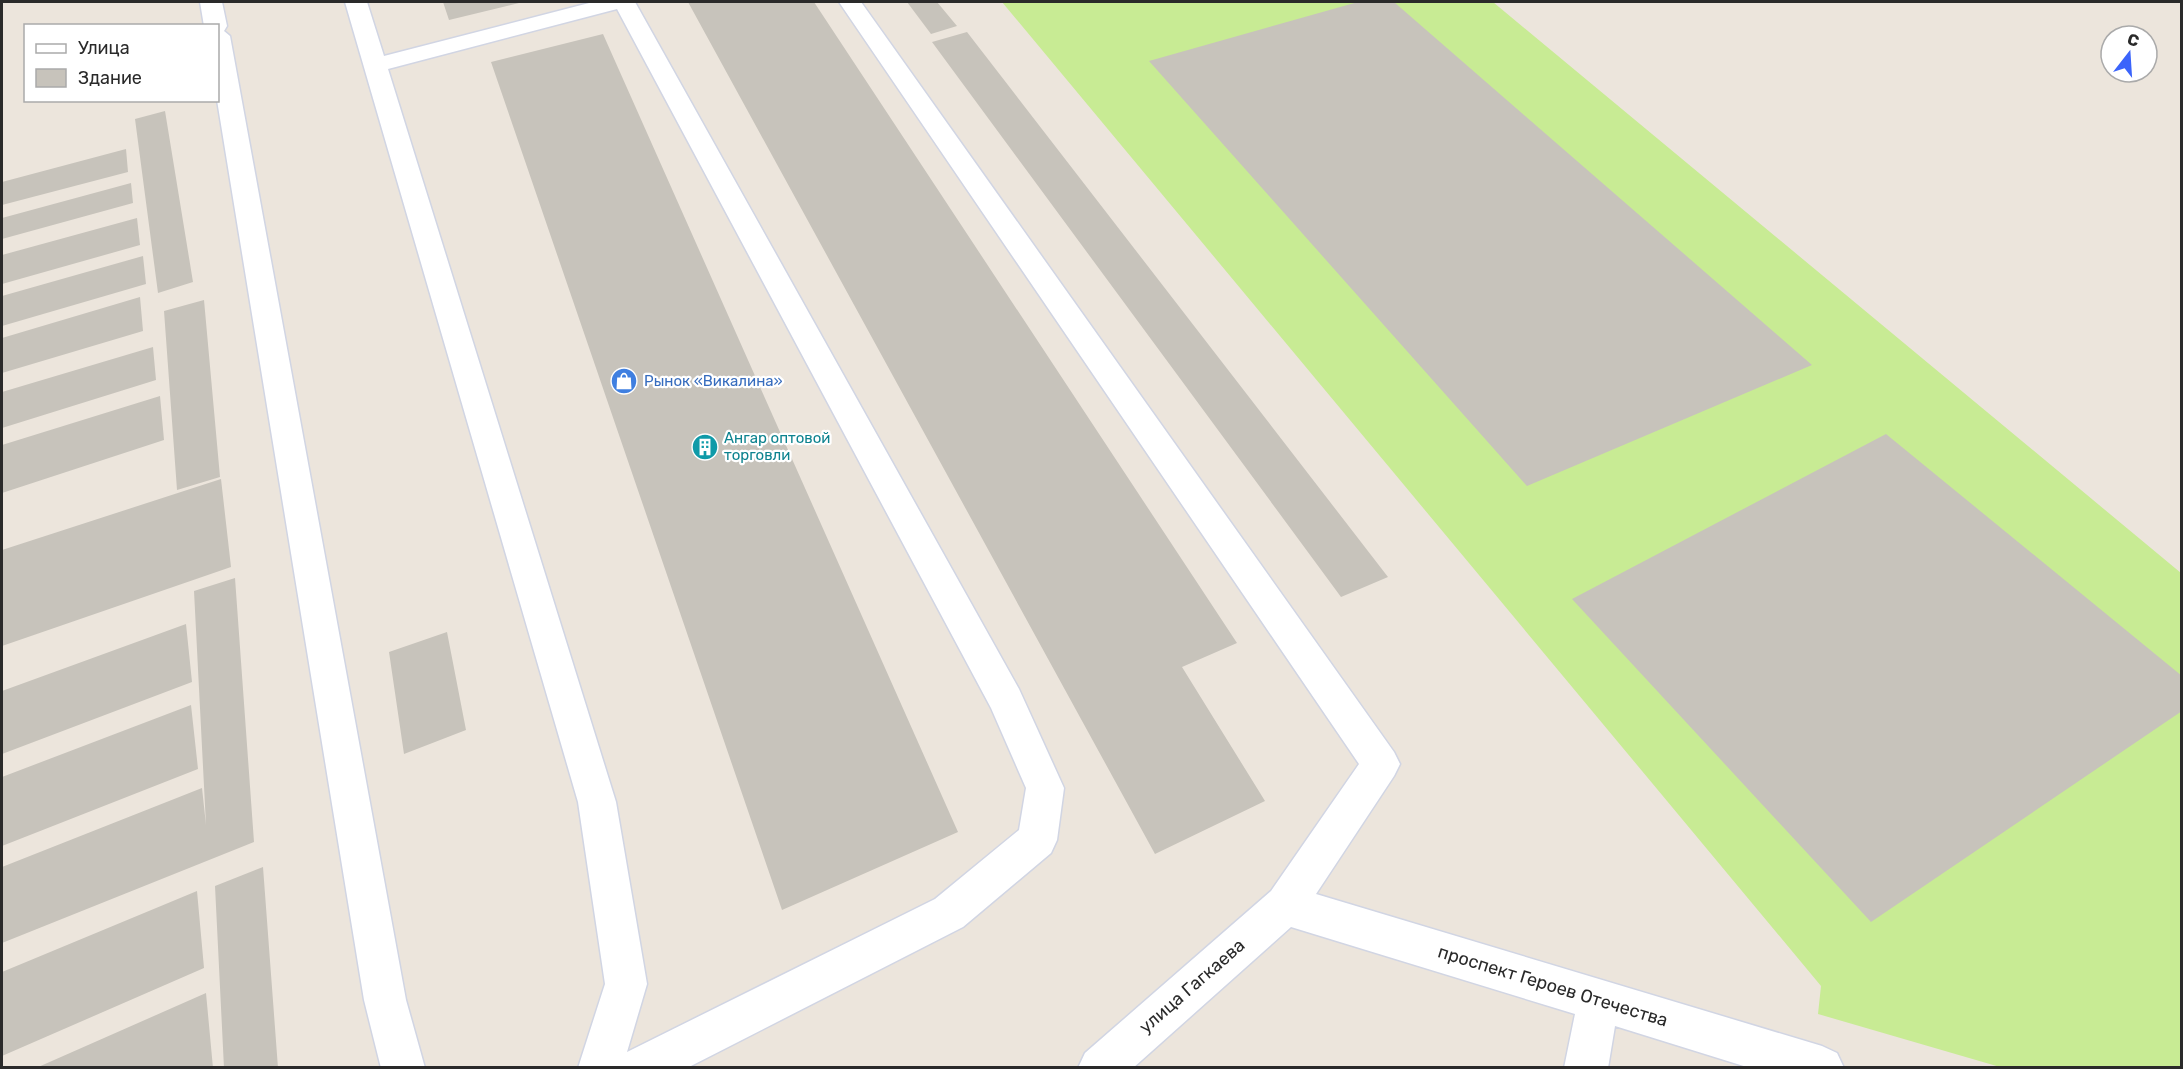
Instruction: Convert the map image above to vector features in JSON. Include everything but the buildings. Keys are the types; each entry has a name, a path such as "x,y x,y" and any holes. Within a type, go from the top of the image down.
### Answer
{"street":[{"path":"212,2 216,24"},
{"path":"356,2 597,802 626,984 600,1068"},
{"path":"374,66 617,2"},
{"path":"624,2 1006,700 1045,788 1037,840 949,913 640,1068"},
{"name":"улица Гагкаева","path":"850,2 1381,764 1285,905 1100,1068"},
{"path":"219,42 386,1000 403,1068"},
{"name":"проспект Героев Отечества","path":"1285,905 1822,1068"},
{"path":"1586,1068 1599,1000"}],"green space":[{"path":"1002,2 1493,2 2181,573 2181,1067 2000,1067 1818,1014 1821,986"}],"place":[{"name":"Рынок «Викалина»","path":"624,381"},
{"name":"Ангар оптовой торговли","path":"705,447"}]}
